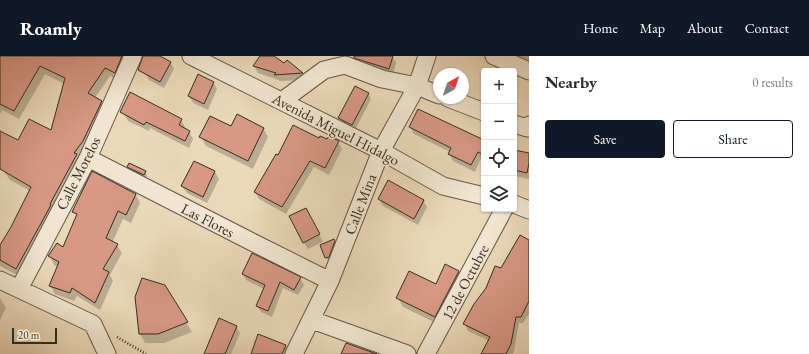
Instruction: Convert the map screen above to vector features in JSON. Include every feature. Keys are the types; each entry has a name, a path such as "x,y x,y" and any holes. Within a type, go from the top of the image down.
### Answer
{"street":[{"name":"Calle Morelos","path":"19,289 88,158 134,56"},
{"name":"Avenida Miguel Hidalgo","path":"191,56 381,151 443,186 481,195"},
{"name":"Calle Mina","path":"294,354 330,281 381,151 417,86 427,56"},
{"path":"494,56 529,71"},
{"path":"282,101 325,63 345,65 382,79 417,86 433,93"},
{"path":"463,104 481,111"},
{"name":"Las Flores","path":"88,158 254,244 330,281"},
{"path":"517,205 529,210"},
{"name":"12 de Octubre","path":"426,354 502,212"},
{"path":"0,280 93,324 106,354"},
{"path":"312,320 407,354"}],"path":[{"path":"93,324 146,354"}],"building":[{"path":"0,56 122,56 115,73 105,68 88,93 102,101 83,141 74,153 77,154 50,204 51,205 16,269 0,260 0,245 11,227 31,187 0,169 0,131 18,140 29,119 51,130 65,78 40,66 14,111 0,104"},
{"path":"143,56 160,56 171,62 160,82 138,70"},
{"path":"260,56 274,56 284,63 287,60 303,73 274,75 276,73 253,66"},
{"path":"354,56 393,56 389,69 354,58"},
{"path":"198,74 214,82 204,104 188,96"},
{"path":"355,86 369,93 352,125 338,118"},
{"path":"130,92 182,119 179,125 190,131 185,141 146,122 144,125 120,112"},
{"path":"418,109 481,139 481,154 478,152 471,165 448,154 451,148 409,127"},
{"path":"237,114 264,128 248,161 199,137 210,116 231,126"},
{"path":"293,125 319,138 320,136 327,139 329,136 339,141 325,168 310,161 282,207 254,192 276,154 278,155"},
{"path":"517,151 529,153 527,173 517,171"},
{"path":"194,161 215,171 203,197 181,186"},
{"path":"129,163 146,171 144,175 127,167"},
{"path":"92,171 136,194 126,215 118,211 106,238 118,244 103,269 109,272 95,303 72,288 70,293 49,286 59,262 48,256 57,243 63,247 77,214 72,212"},
{"path":"388,180 424,200 414,219 378,199"},
{"path":"306,208 320,234 303,243 289,216"},
{"path":"520,235 529,240 529,301 521,317 516,317 511,344 506,354 481,354 490,337 463,324 474,304 486,288 495,266 501,268"},
{"path":"334,239 335,241 329,257 325,258 320,245"},
{"path":"252,253 301,277 294,290 280,282 268,311 256,306 265,285 242,274"},
{"path":"445,264 459,271 435,317 396,298 409,271 436,284"},
{"path":"142,278 165,285 188,322 158,334 139,334 135,297"},
{"path":"219,318 237,326 225,354 204,354"},
{"path":"258,334 286,345 282,354 251,354"},
{"path":"346,343 377,354 341,354"}]}
